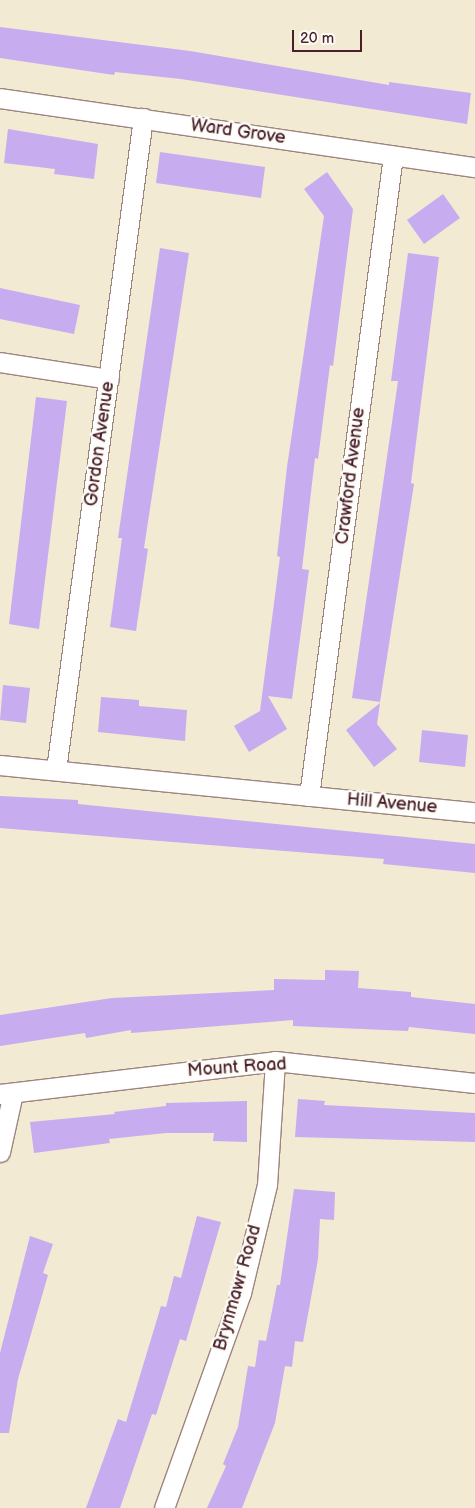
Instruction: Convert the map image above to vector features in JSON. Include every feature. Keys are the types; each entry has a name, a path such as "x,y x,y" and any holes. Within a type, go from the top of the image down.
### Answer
{"street":[{"name":"Ward Grove","path":"0,98 475,167"},
{"name":"Gordon Avenue","path":"56,770 143,118"},
{"name":"Crawford Avenue","path":"309,796 393,155"},
{"path":"0,362 109,379"},
{"name":"Hill Avenue","path":"0,765 475,812"},
{"name":"Mount Road","path":"7,1094 276,1061 475,1083"},
{"name":"Brynmawr Road","path":"164,1508 241,1293 267,1185 276,1061"},
{"path":"0,1152 7,1094"}],"building":[{"path":"0,27 190,51 389,85 389,82 471,93 467,124 181,79 115,72 114,75 0,58"},
{"path":"8,129 98,144 94,179 54,174 55,169 4,163"},
{"path":"160,152 265,167 261,198 156,183"},
{"path":"327,172 353,209 333,366 330,365 318,459 315,458 302,569 309,570 292,699 268,696 287,729 249,752 234,726 260,711 280,557 277,556 287,467 324,216 304,189"},
{"path":"443,194 460,218 424,244 407,220"},
{"path":"160,248 189,253 144,548 148,549 136,631 110,627 122,538 118,538"},
{"path":"408,253 439,257 411,483 414,484 380,702 352,698 398,381 391,381"},
{"path":"0,288 80,305 74,334 0,319"},
{"path":"36,397 67,401 39,629 9,624"},
{"path":"3,685 30,688 26,723 0,720"},
{"path":"101,697 139,700 139,706 187,710 185,741 98,732"},
{"path":"380,703 377,724 397,749 374,767 346,730"},
{"path":"422,730 468,735 465,767 419,762"},
{"path":"0,796 78,800 78,804 475,844 475,873 383,864 384,859 0,828"},
{"path":"325,970 359,971 358,988 411,992 411,997 475,1004 475,1034 409,1027 408,1031 293,1026 293,1020 131,1033 131,1030 86,1038 85,1033 0,1046 0,1015 112,998 274,990 274,979 325,980"},
{"path":"298,1099 325,1101 324,1105 475,1113 475,1142 295,1137"},
{"path":"247,1101 247,1142 213,1141 214,1133 166,1133 109,1139 110,1143 34,1153 30,1122 115,1114 114,1112 166,1106 166,1103"},
{"path":"294,1189 335,1192 334,1220 320,1219 318,1259 303,1342 295,1341 292,1367 285,1366 275,1423 242,1508 207,1508 226,1466 223,1464 238,1427 248,1366 255,1367 259,1340 266,1341 277,1285 280,1285"},
{"path":"197,1216 221,1222 186,1341 180,1339 156,1415 152,1414 120,1508 86,1508 118,1419 126,1422 161,1306 166,1307 174,1276 181,1278"},
{"path":"30,1236 53,1244 43,1273 48,1275 18,1379 9,1433 0,1433 0,1353"}]}
